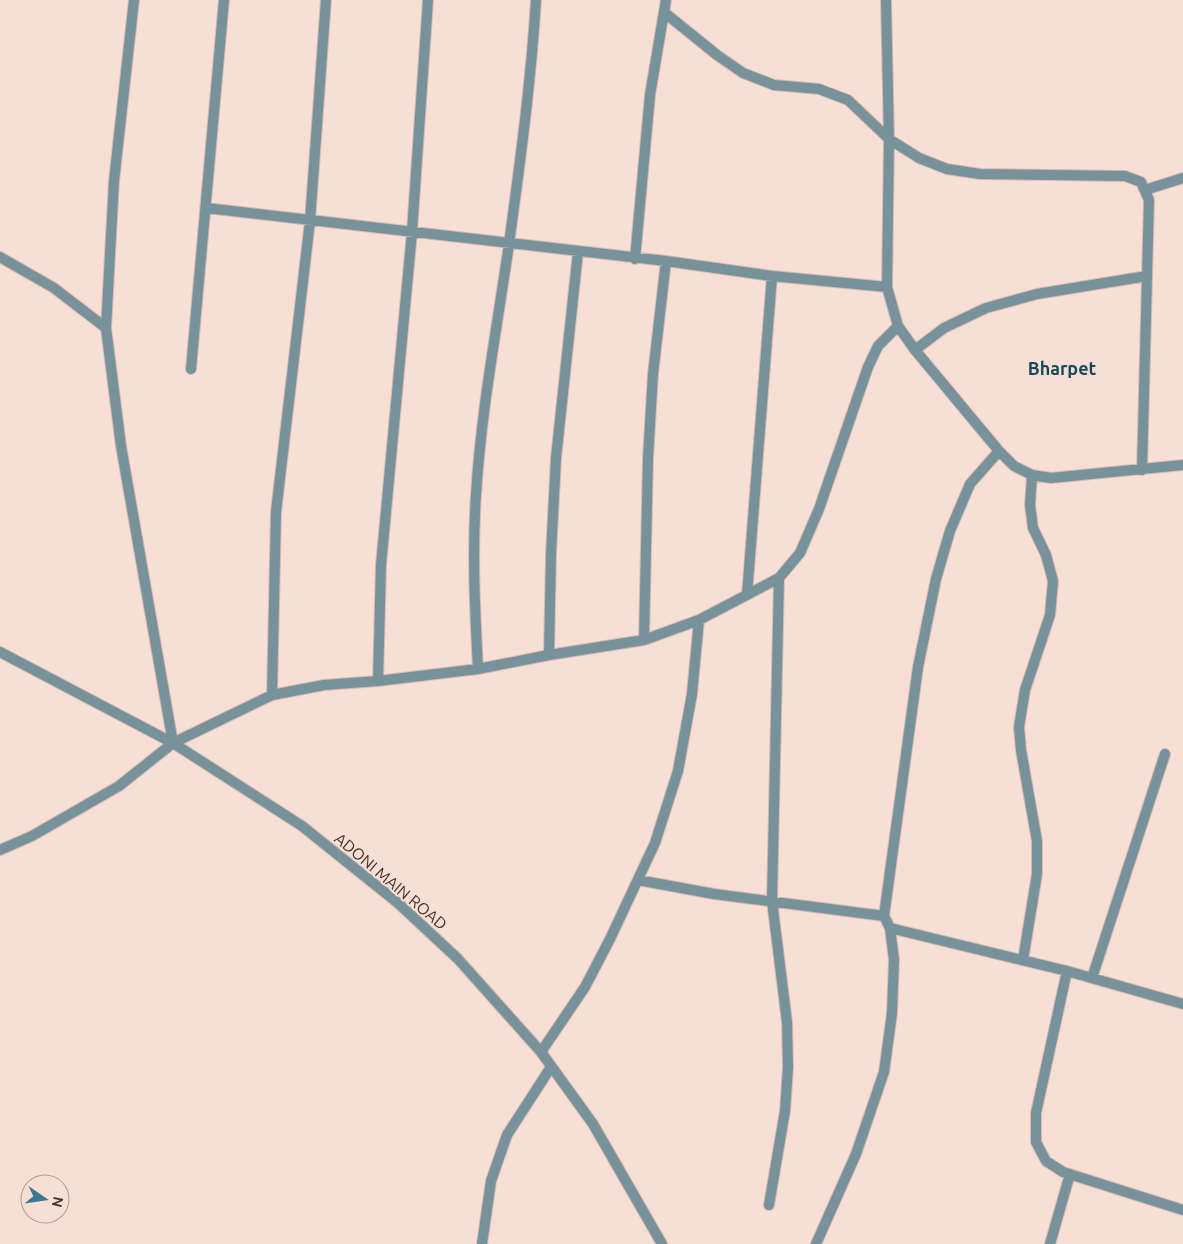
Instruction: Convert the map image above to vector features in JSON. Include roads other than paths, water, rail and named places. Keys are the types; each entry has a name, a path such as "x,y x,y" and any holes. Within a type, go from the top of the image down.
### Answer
{"street":[{"path":"134,0 114,181 106,328 121,446 173,743"},
{"path":"191,369 224,0"},
{"path":"272,695 276,512 310,221 326,0"},
{"path":"378,681 382,565 412,232 428,0"},
{"path":"478,669 473,569 476,495 491,360 509,244 533,46 536,0"},
{"path":"635,259 650,95 666,0"},
{"path":"886,0 889,140 887,287 898,326 915,350 999,451 1014,466 1032,475 1051,478 1183,465"},
{"path":"665,13 717,56 743,73 774,85 819,89 848,100 889,140 919,158 947,169 980,174 1126,176 1141,182 1149,200 1142,470"},
{"path":"1145,190 1183,178"},
{"path":"206,208 635,259 666,261 772,276 887,287"},
{"path":"549,655 551,554 556,458 578,252"},
{"path":"0,257 54,288 106,328"},
{"path":"644,640 648,458 653,374 666,261"},
{"path":"747,595 772,276"},
{"path":"915,350 944,328 986,308 1037,294 1147,276"},
{"path":"0,850 32,836 119,786 173,743 272,695 324,685 378,681 478,669 549,655 644,640 699,620 779,578 800,553 820,509 868,366 878,346 898,326"},
{"path":"816,1244 856,1154 884,1072 892,1012 894,960 890,928 884,916 916,687 936,579 950,531 970,484 999,451"},
{"path":"1023,960 1037,874 1037,841 1021,750 1019,726 1026,690 1050,615 1053,581 1046,555 1033,528 1030,505 1032,475"},
{"path":"769,1205 785,1111 788,1067 787,1022 772,901 779,578"},
{"path":"541,1052 585,987 655,843 678,771 692,694 699,620"},
{"name":"ADONI MAIN ROAD","path":"0,652 173,743 302,826 398,903 458,959 541,1052 593,1124 662,1244"},
{"path":"1092,978 1165,754"},
{"path":"638,880 714,894 884,916"},
{"path":"890,928 1066,970 1183,1004"},
{"path":"1066,970 1036,1112 1036,1142 1046,1161 1070,1174 1183,1210"},
{"path":"482,1244 491,1181 507,1135 551,1066"},
{"path":"1050,1244 1070,1174"}],"district":[{"name":"Bharpet","path":"1062,368"}]}
